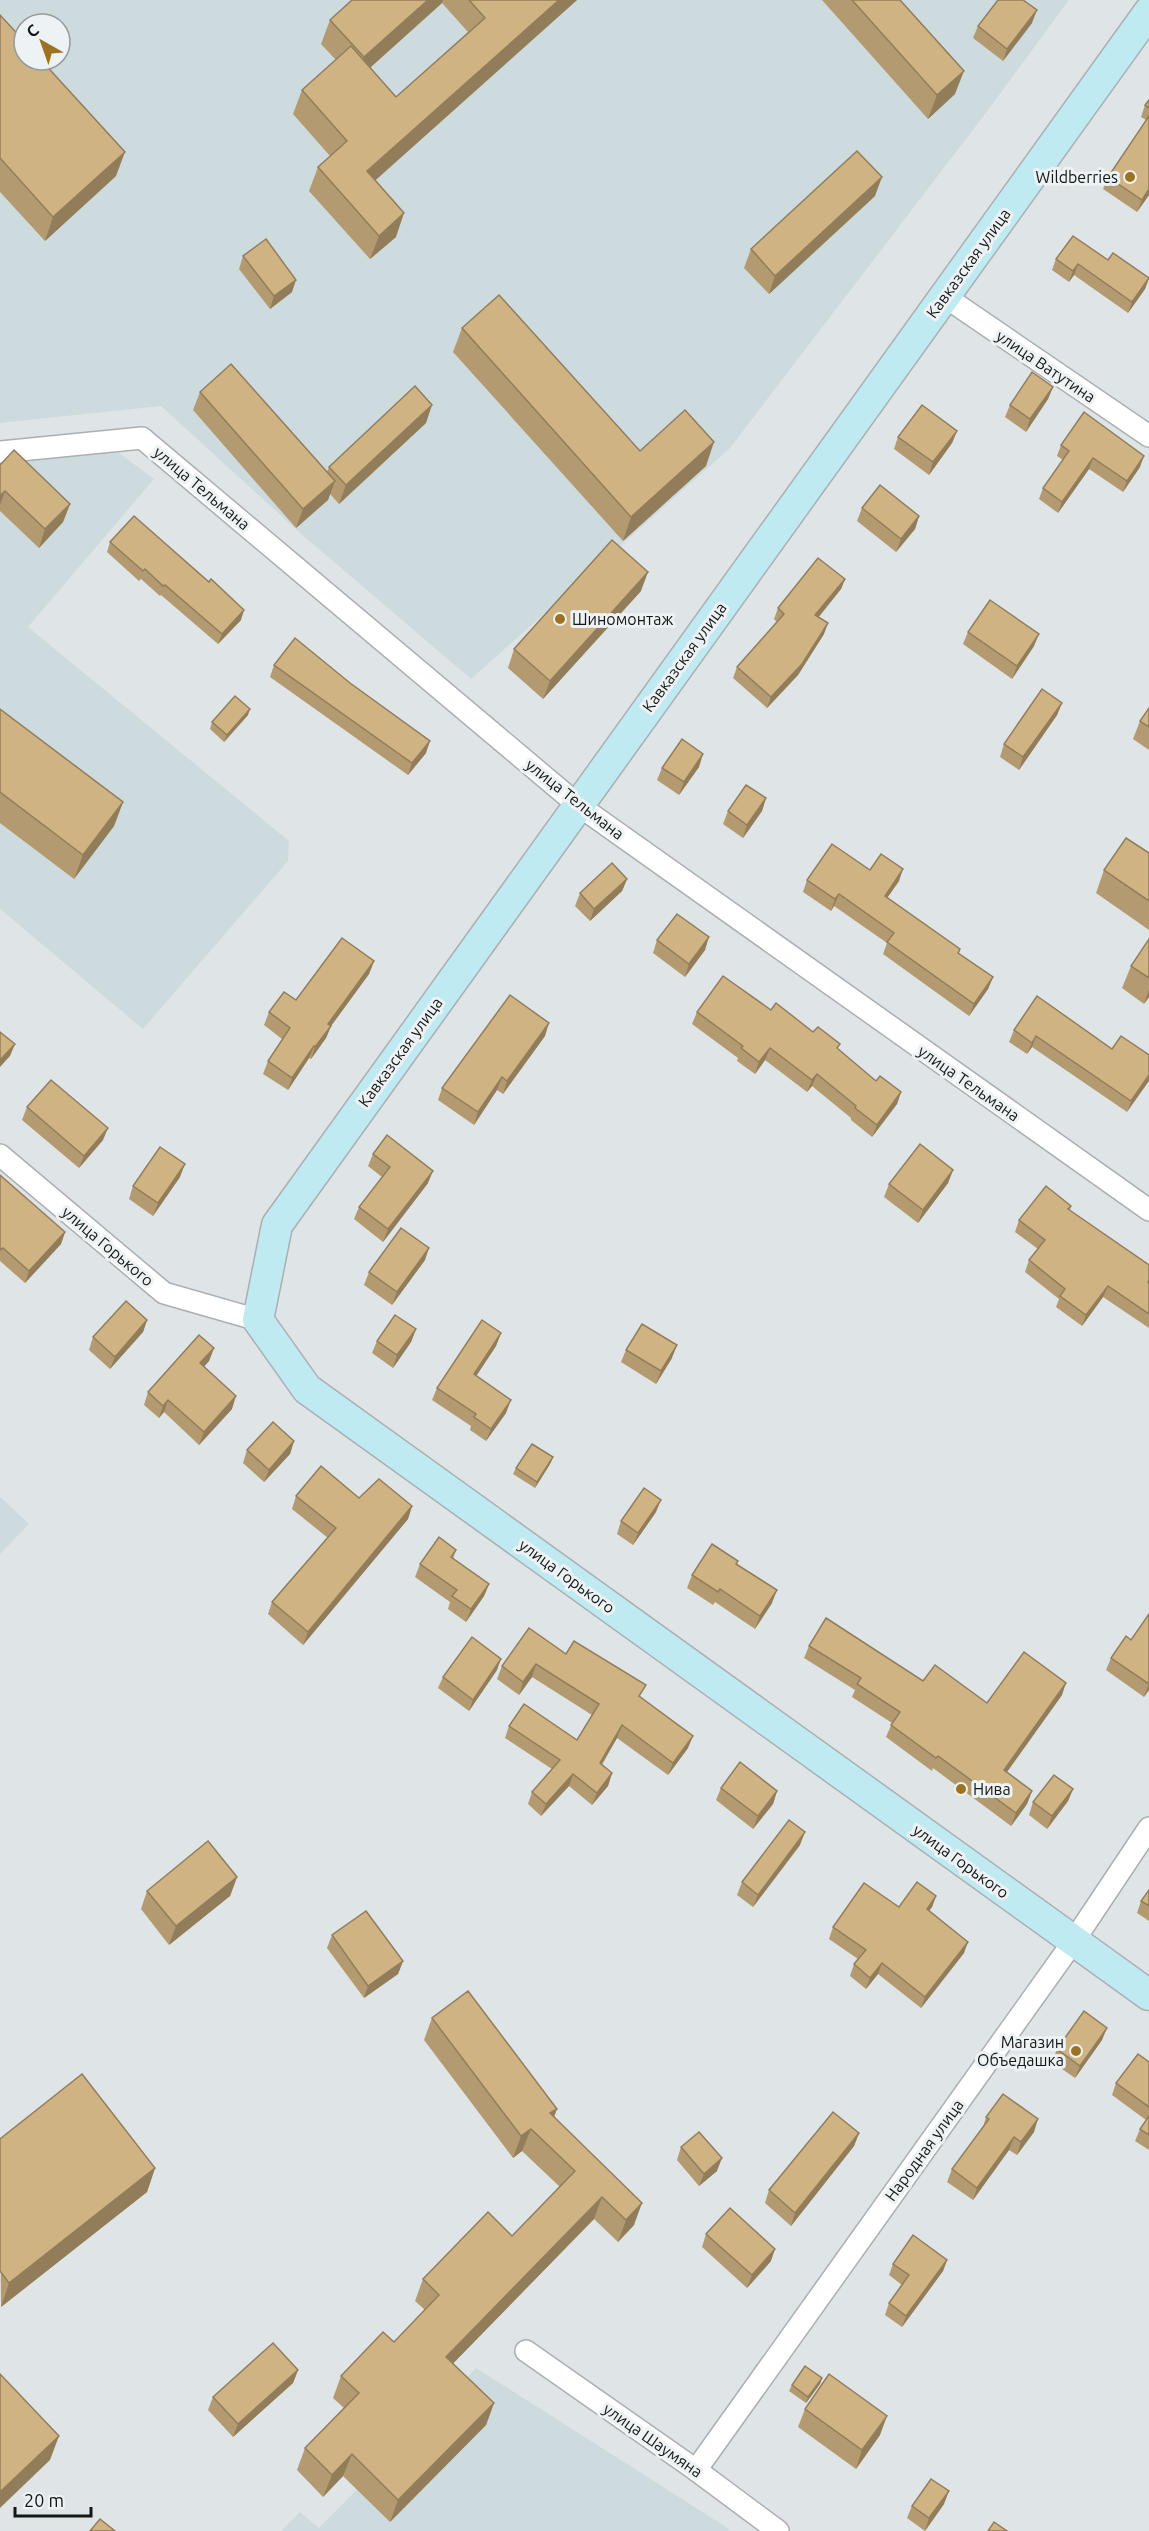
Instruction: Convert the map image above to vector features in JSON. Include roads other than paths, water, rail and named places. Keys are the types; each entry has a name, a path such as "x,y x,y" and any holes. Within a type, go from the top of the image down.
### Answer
{"main road":[{"name":"Кавказская улица","path":"258,1320 277,1225 1149,12"},
{"name":"улица Горького","path":"258,1320 307,1389 1149,1995"}],"street":[{"name":"улица Ватутина","path":"944,296 1149,436"},
{"name":"улица Тельмана","path":"0,452 142,438 578,805 1149,1210"},
{"name":"улица Горького","path":"0,1155 164,1293 258,1320"},
{"name":"Народная улица","path":"696,2470 1073,1942 1149,1828"},
{"name":"улица Шаумяна","path":"526,2351 696,2470 778,2531"}],"place":[{"name":"Wildberries","path":"1130,177"},
{"name":"Шиномонтаж","path":"560,619"},
{"name":"Нива","path":"961,1789"},
{"name":"Магазин Объедашка","path":"1076,2051"}]}
